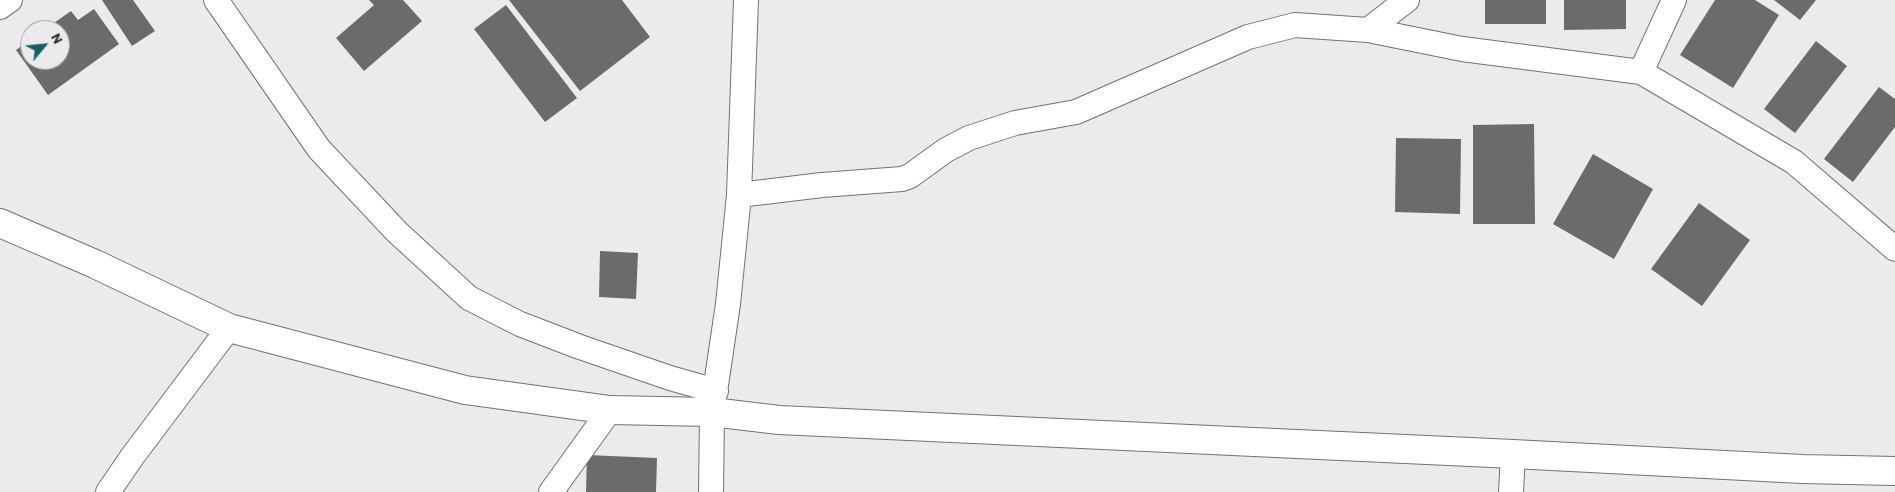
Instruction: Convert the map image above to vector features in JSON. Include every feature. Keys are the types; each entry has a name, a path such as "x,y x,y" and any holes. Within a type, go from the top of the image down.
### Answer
{"street":[{"path":"0,7 10,0"},
{"path":"216,0 319,149 397,232 469,298 520,324 670,378 714,401 779,420 1802,469 1895,471"},
{"path":"1368,30 1407,0"},
{"path":"1641,72 1674,0"},
{"path":"711,492 714,401 728,304 739,195 747,1"},
{"path":"739,195 822,185 902,179 910,176 946,150 969,138 1014,123 1076,112 1248,37 1295,26 1368,30 1462,49 1641,72 1794,162 1895,249"},
{"path":"0,223 95,264 229,328 465,390 610,410 714,401"},
{"path":"108,492 229,328"},
{"path":"551,492 610,410"},
{"path":"1511,492 1513,454"}],"building":[{"path":"102,0 133,0 155,31 132,46"},
{"path":"369,0 403,0 422,21 364,71 336,38 374,5"},
{"path":"509,0 622,0 650,37 580,91"},
{"path":"1485,0 1546,0 1546,24 1485,24"},
{"path":"1564,0 1626,0 1626,29 1564,30"},
{"path":"1715,0 1755,0 1779,15 1733,88 1680,55"},
{"path":"1774,0 1816,0 1800,20"},
{"path":"506,5 577,98 545,122 474,29"},
{"path":"94,9 119,44 48,95 30,70 70,70 70,20 58,20 71,11 78,20"},
{"path":"1816,41 1847,66 1795,133 1764,109"},
{"path":"20,47 20,56 16,50"},
{"path":"1879,87 1895,99 1895,127 1853,182 1824,159"},
{"path":"1534,124 1535,224 1473,224 1473,125"},
{"path":"1396,138 1461,139 1460,214 1395,212"},
{"path":"1593,154 1653,189 1614,259 1553,224"},
{"path":"1699,203 1750,240 1702,306 1651,269"},
{"path":"600,251 638,253 636,299 599,297"},
{"path":"587,455 657,458 656,492 586,492"}]}
